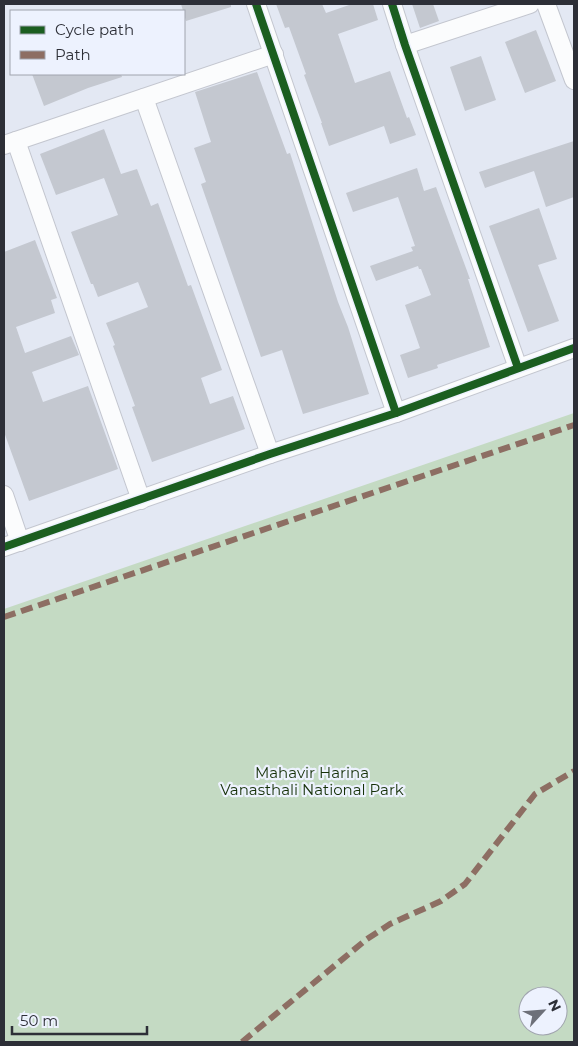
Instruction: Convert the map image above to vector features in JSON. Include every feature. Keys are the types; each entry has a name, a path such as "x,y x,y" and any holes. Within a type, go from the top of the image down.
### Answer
{"street":[{"path":"256,4 396,412"},
{"path":"392,4 518,368"},
{"path":"405,45 530,4"},
{"path":"546,4 574,80"},
{"path":"140,500 10,143 274,54"},
{"path":"144,98 270,454"},
{"path":"4,495 12,544 396,412 574,348"}],"green space":[{"name":"Mahavir Harina Vanasthali National Park","path":"574,413 574,1042 4,1042 4,609"}],"building":[{"path":"181,4 231,4 231,7 186,21 185,10 183,10"},
{"path":"276,4 322,4 326,13 352,4 373,4 378,20 338,34 355,83 390,71 407,118 409,117 416,135 390,144 384,126 329,146 289,27 285,28"},
{"path":"412,4 433,4 439,21 420,28"},
{"path":"536,30 556,81 525,93 505,42"},
{"path":"481,56 496,100 465,111 450,67"},
{"path":"257,72 287,154 290,153 369,394 303,414 282,350 261,357 201,184 206,182 194,148 211,142 195,92"},
{"path":"32,75 121,75 122,77 88,88 44,106"},
{"path":"104,129 121,174 137,169 151,206 158,203 188,286 191,285 222,370 201,378 210,404 233,396 245,429 152,462 132,407 135,406 106,323 148,307 138,282 98,297 71,232 118,215 104,178 56,195 40,154"},
{"path":"574,141 574,197 546,207 534,171 485,188 479,172"},
{"path":"417,168 424,191 436,187 470,279 468,279 490,347 437,365 438,368 408,378 400,355 420,348 405,305 431,295 421,269 418,266 376,281 370,266 413,251 411,247 415,246 398,197 353,212 346,193"},
{"path":"539,208 557,259 538,265 559,321 528,332 489,226"},
{"path":"35,240 57,298 51,300 55,313 16,327 25,353 71,336 79,355 32,372 43,402 88,386 118,469 29,501 4,432 4,252"}],"marked path":[{"path":"4,617 574,425"},
{"path":"242,1042 367,939 390,924 441,901 465,884 535,794 574,771"}],"cycle path":[{"path":"256,4 396,413"},
{"path":"392,4 518,368"},
{"path":"4,547 270,454 396,413 574,348"}]}
